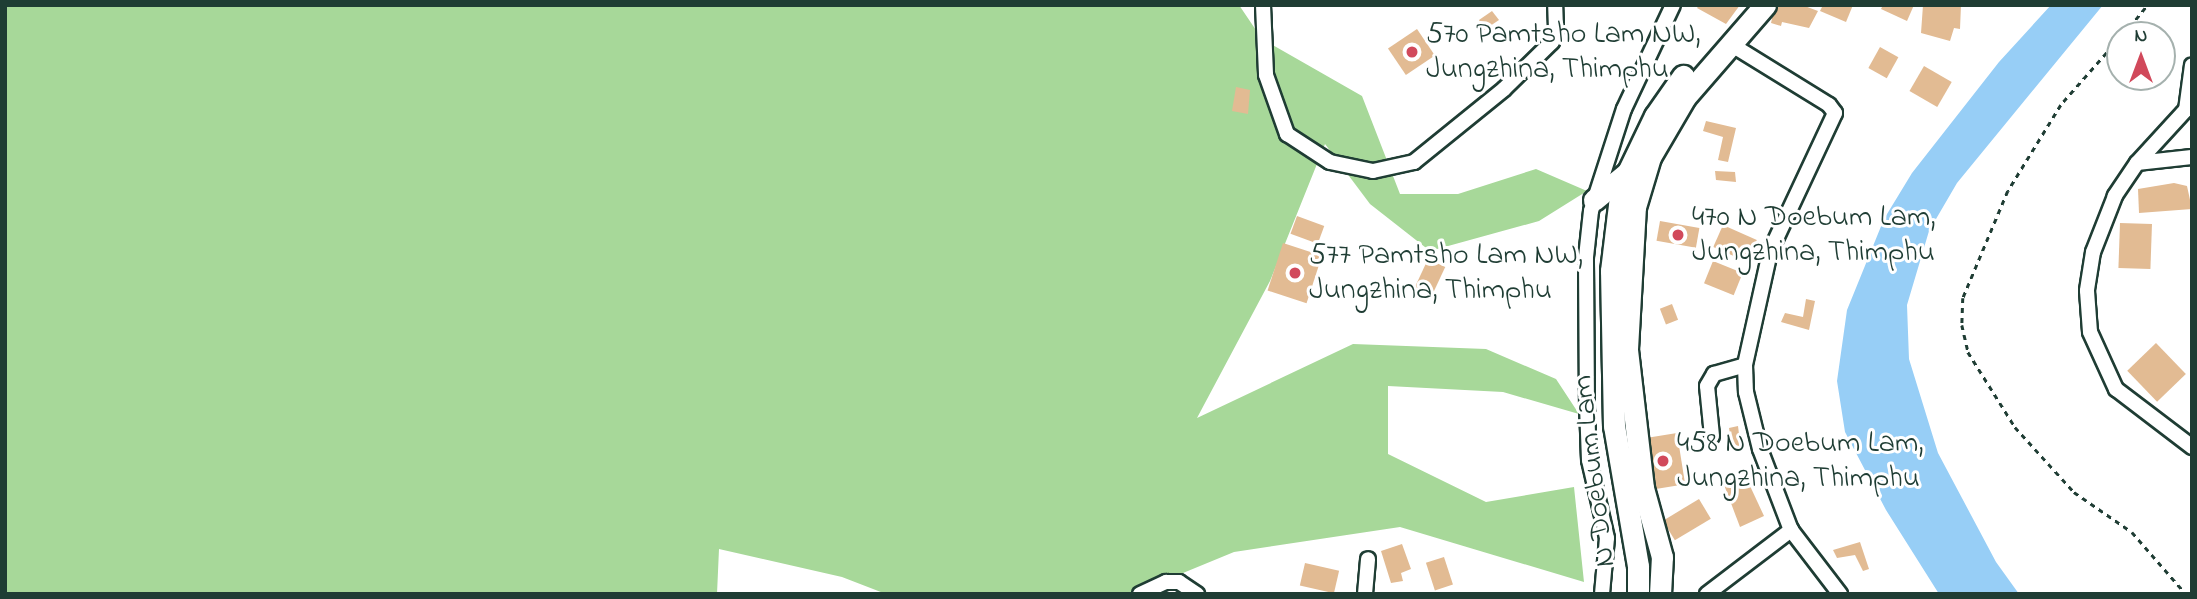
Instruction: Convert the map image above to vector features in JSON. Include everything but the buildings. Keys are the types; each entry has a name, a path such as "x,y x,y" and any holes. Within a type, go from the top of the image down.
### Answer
{"main road":[{"name":"N Doebum Lam","path":"1638,594 1638,566 1614,426 1611,354 1613,251 1628,172 1667,98 1747,5"},
{"name":"N Doebum Lam","path":"1660,594 1662,557 1643,488 1633,421 1628,349 1631,233 1650,157 1685,97 1765,5"},
{"path":"1594,200 1628,172"}],"street":[{"path":"1262,5 1266,75 1287,134 1330,162 1373,171 1414,162 1514,80 1552,43 1556,29 1555,5"},
{"path":"1602,594 1607,538 1589,460 1586,257 1594,200 1623,109 1670,8"},
{"path":"1732,44 1829,105 1835,113 1833,125 1770,252 1745,365 1746,392 1760,449 1791,530 1839,594"},
{"path":"2192,65 2189,107 2137,163 2107,212 2093,252 2087,291 2090,332 2116,388 2192,447"},
{"path":"2137,163 2192,157"},
{"path":"1712,436 1707,386 1714,374 1745,365"},
{"path":"1707,594 1791,530"},
{"path":"1365,594 1368,559"},
{"path":"1140,594 1166,582 1179,582 1197,594"}],"path":[{"path":"2134,21 2147,5"},
{"path":"2106,53 2061,105 2008,191 1963,298 1962,325 1968,352 2015,427 2074,492 2132,532 2186,594"}],"green space":[{"path":"5,5 1239,5 1262,39 1362,96 1400,194 1458,194 1536,169 1587,191 1539,221 1430,251 1370,204 1325,144 1270,281 1197,418 1353,344 1486,349 1556,379 1579,414 1503,392 1388,386 1388,454 1486,502 1574,487 1584,582 1400,527 1234,552 1132,594 886,594 842,577 719,549 717,594 5,594"}],"water":[{"path":"2051,5 2103,5 1957,183 1929,231 1907,305 1909,359 1938,453 1996,562 2019,594 1939,594 1886,510 1845,432 1837,381 1847,310 1884,219 1912,173 1999,62"}],"place":[{"name":"570 Pamtsho Lam NW, Jungzhina, Thimphu","path":"1412,52"},
{"name":"470 N Doebum Lam, Jungzhina, Thimphu","path":"1678,235"},
{"name":"577 Pamtsho Lam NW, Jungzhina, Thimphu","path":"1295,273"},
{"name":"458 N Doebum Lam, Jungzhina, Thimphu","path":"1663,461"}]}
